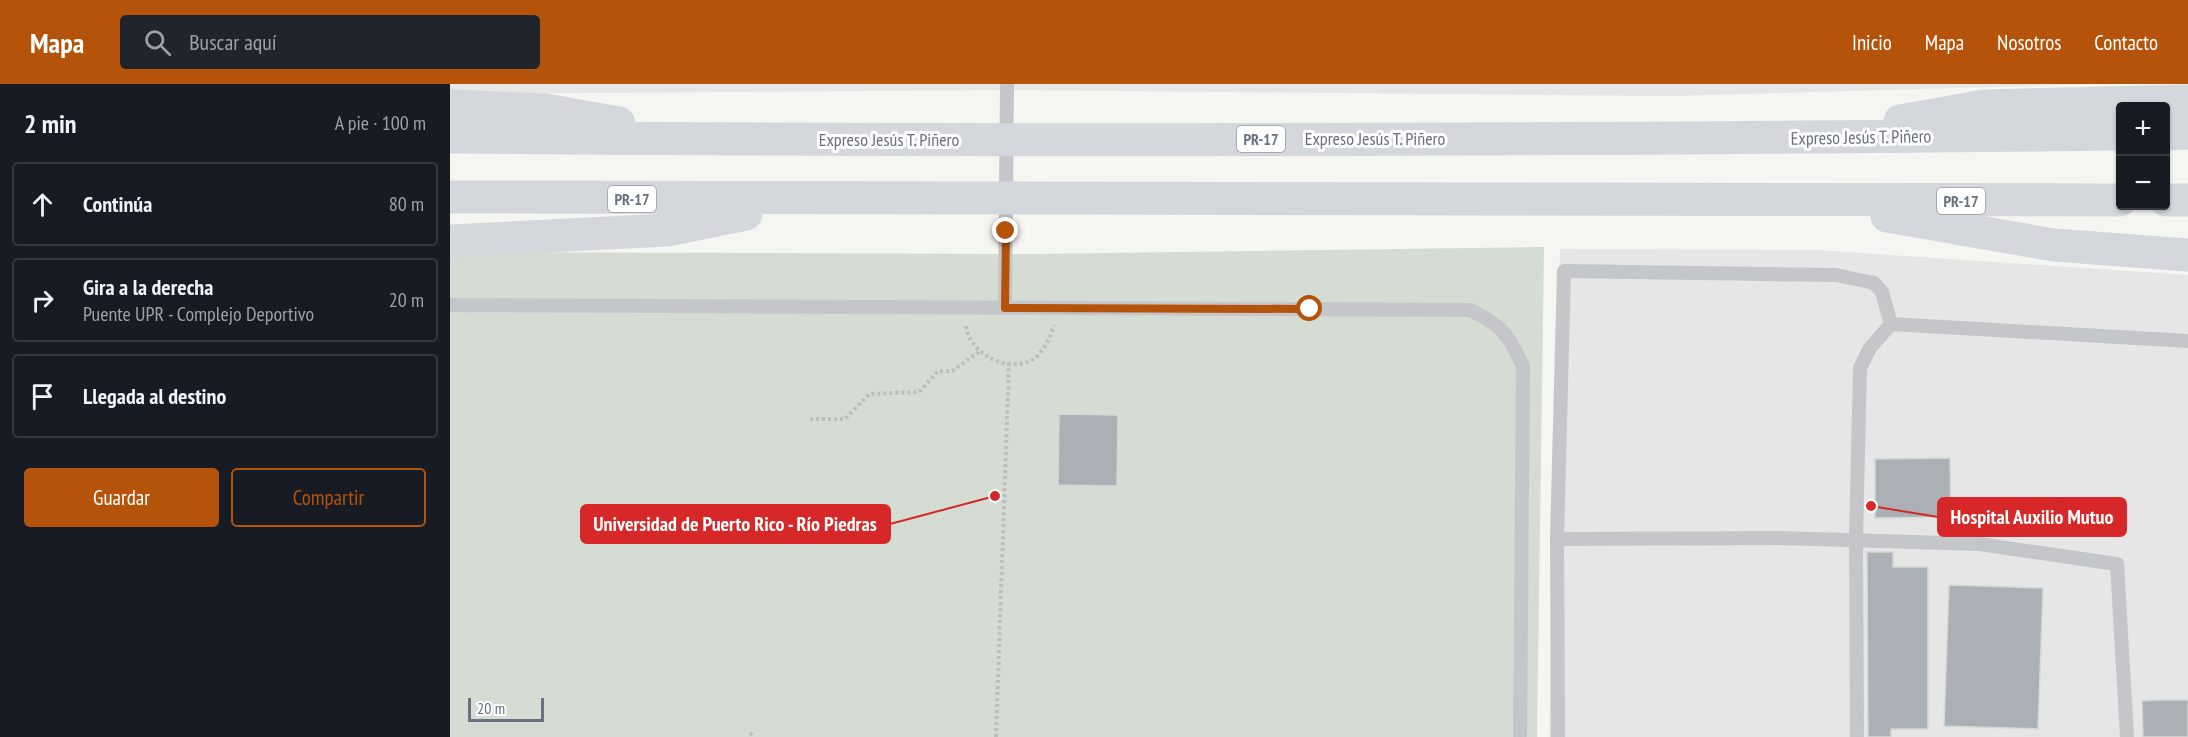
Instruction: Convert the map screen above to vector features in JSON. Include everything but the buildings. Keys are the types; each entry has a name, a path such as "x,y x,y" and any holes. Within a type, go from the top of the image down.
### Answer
{"highway":[{"path":"1804,138 1984,106 2188,101"},
{"path":"450,106 545,110 718,140"},
{"name":"Expreso Jesús T. Piñero","path":"450,137 718,140 1804,138 2116,134"},
{"path":"2170,134 2188,134"},
{"name":"PR-17","path":"450,197 1802,202 2116,200"},
{"path":"450,241 667,230 814,200"},
{"path":"2170,200 2188,200"},
{"path":"1802,202 2054,245 2188,255"}],"lane":[{"path":"1005,308 1007,87"},
{"path":"1558,737 1557,538 1563,272 1836,275 1874,283 1882,292 1891,324"},
{"path":"450,305 1470,310 1490,320 1509,336 1522,366 1520,737"},
{"path":"1891,324 2188,341"},
{"path":"1857,737 1856,539 1860,368 1870,348 1891,324"},
{"path":"1557,538 1856,539 1979,544 2117,564 2127,737"}],"path":[{"path":"963,308 967,335 979,352 997,362 1017,364 1036,357 1046,344 1058,308"},
{"path":"810,419 845,419 869,394 919,392 938,371 952,371 979,352"},
{"path":"996,737 1009,363"}],"shaded area":[{"path":"450,84 2096,84 1672,96 1007,90 450,94"},
{"path":"1544,247 1537,737 450,737 450,252 1033,254"},
{"path":"1560,249 1816,250 2188,275 2188,737 1549,737"}],"place":[{"name":"Universidad de Puerto Rico - Río Piedras","path":"995,496"},
{"name":"Hospital Auxilio Mutuo","path":"1871,506"}],"route":[{"path":"1006,231 1005,308 1310,309"}]}
